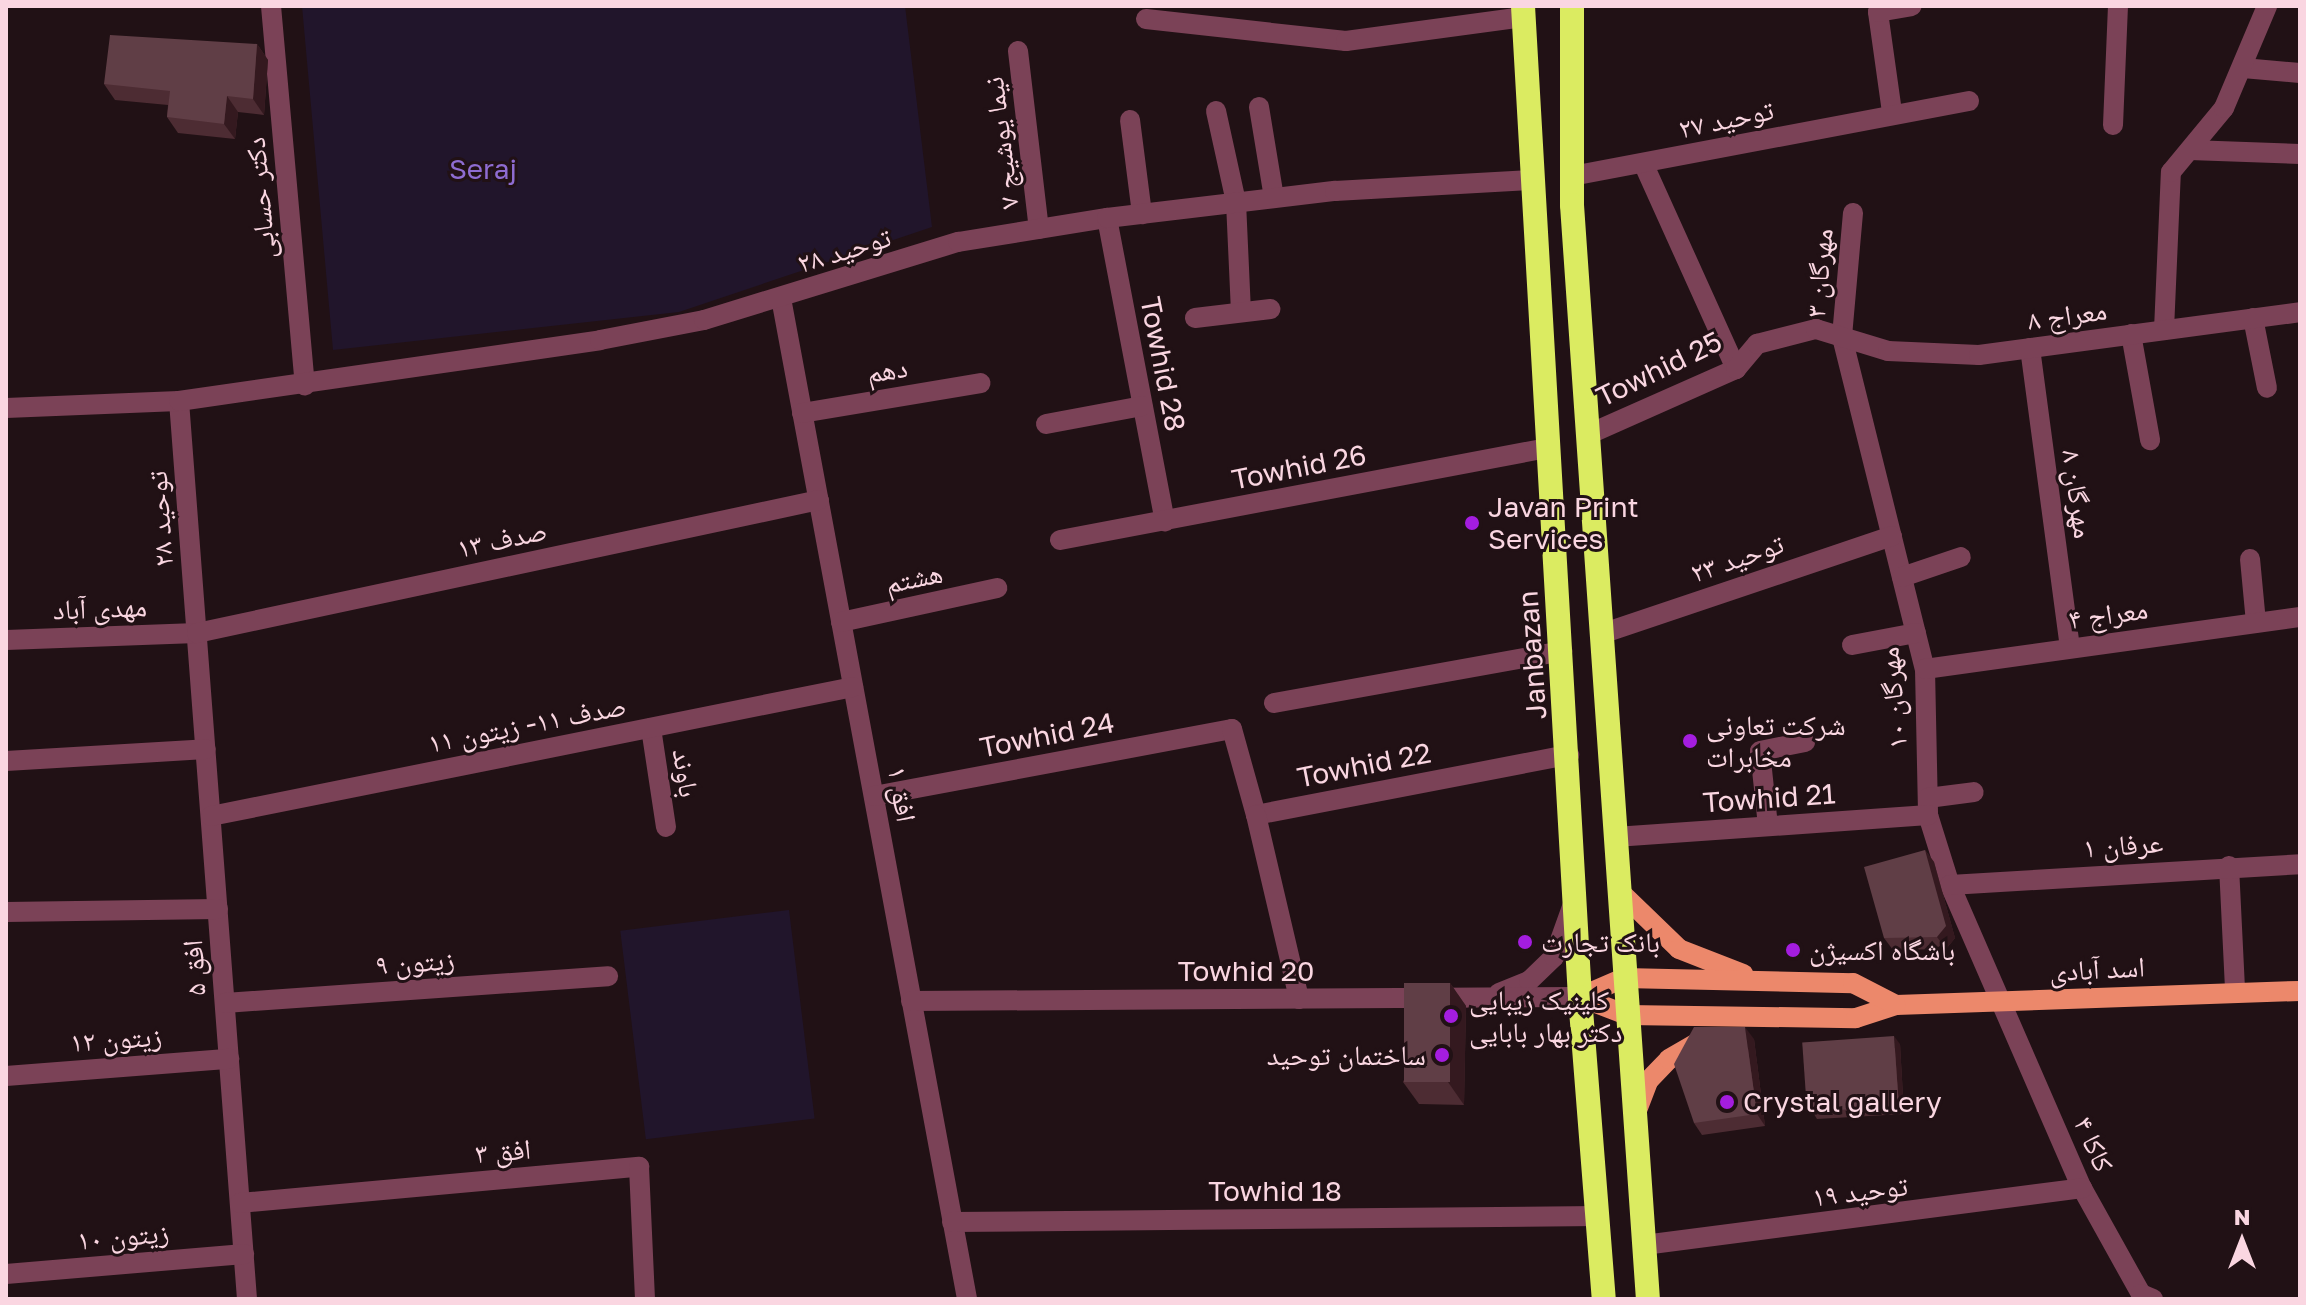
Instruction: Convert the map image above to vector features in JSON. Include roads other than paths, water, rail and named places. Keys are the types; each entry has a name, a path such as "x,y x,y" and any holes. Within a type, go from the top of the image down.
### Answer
{"highway":[{"path":"1572,6 1572,176 1587,435 1648,1299"},
{"name":"Janbazan","path":"1523,12 1529,180 1569,755 1580,997 1604,1299"}],"main road":[{"path":"1618,890 1679,949 1766,981"},
{"path":"1580,997 1624,978"},
{"name":"اسد آبادی","path":"1624,978 1853,983 1896,1005"},
{"name":"اسد آبادی","path":"1627,1015 1856,1018 1896,1005 2235,990 2300,991"},
{"path":"1580,997 1627,1015"},
{"path":"1634,1117 1648,1081 1669,1059 1703,1039 1765,1017"}],"street":[{"name":"دکتر حسابی","path":"271,6 305,385"},
{"path":"1892,112 1876,9 1911,6"},
{"path":"2113,125 2118,6"},
{"path":"2164,330 2171,172 2224,108 2267,6"},
{"path":"1146,19 1346,41 1523,12"},
{"name":"نیما یوشیج ۷","path":"1018,51 1039,229"},
{"path":"2243,68 2300,73"},
{"name":"توحید ۲۷","path":"1572,176 1644,165 1892,112 1969,101"},
{"path":"1259,107 1274,198"},
{"path":"1216,111 1236,202 1241,312"},
{"path":"1130,120 1142,214"},
{"path":"2190,150 2300,154"},
{"path":"1644,165 1736,369"},
{"name":"توحید ۲۸","path":"6,408 179,401 600,340 781,298 958,242 1107,218 1274,198 1529,180"},
{"name":"مهرگان ۳","path":"1842,337 1853,213"},
{"name":"Towhid 28","path":"1107,218 1165,521"},
{"name":"افق ۱","path":"781,298 967,1299"},
{"path":"1195,318 1270,309"},
{"name":"معراج ۸","path":"1842,337 1888,351 1979,355 2300,312"},
{"path":"2253,318 2267,388"},
{"name":"Towhid 25","path":"1587,435 1736,369 1757,344 1816,329 1842,337"},
{"path":"2131,334 2150,440"},
{"name":"مهرگان ۱۰","path":"1842,337 1925,669 1928,806 1950,885 1999,1001"},
{"name":"مهرگان ۸","path":"2030,348 2070,647"},
{"name":"دهم","path":"802,413 981,383"},
{"name":"توحید ۲۸","path":"179,401 197,633"},
{"path":"1046,424 1142,406"},
{"name":"Towhid 26","path":"1060,540 1548,448"},
{"name":"صدف ۱۳","path":"197,633 819,500"},
{"name":"توحید ۲۳","path":"1601,634 1892,536"},
{"path":"1902,577 1961,557"},
{"path":"2250,559 2256,623"},
{"name":"هشتم","path":"841,622 997,588"},
{"name":"معراج ۴","path":"1925,669 2300,617"},
{"name":"مهدی آباد","path":"6,640 197,633"},
{"name":"افق ۵","path":"197,633 247,1299"},
{"path":"1852,645 1916,633"},
{"path":"1274,703 1562,651"},
{"name":"صدف ۱۱- زیتون ۱۱","path":"211,816 853,687"},
{"name":"باوند","path":"651,728 666,827"},
{"name":"Towhid 24","path":"874,796 1232,729 1256,815"},
{"path":"1768,826 1760,751 1805,742"},
{"path":"6,761 206,749"},
{"name":"Towhid 22","path":"1256,815 1569,755"},
{"name":"Towhid 21","path":"1615,837 1768,826 1928,806 1974,792"},
{"path":"1256,815 1299,999"},
{"name":"عرفان ۱","path":"1950,885 2300,864"},
{"path":"2229,866 2235,990"},
{"path":"1485,998 1529,981 1554,957 1575,896"},
{"path":"6,912 218,909"},
{"name":"زیتون ۹","path":"225,1003 608,976"},
{"name":"Towhid 20","path":"911,1001 1580,997"},
{"name":"کاکا ۴","path":"1999,1001 2082,1188 2142,1297"},
{"name":"زیتون ۱۲","path":"6,1076 229,1059"},
{"name":"افق ۳","path":"240,1203 639,1167 645,1299"},
{"name":"توحید ۱۹","path":"1644,1245 2082,1188"},
{"name":"Towhid 18","path":"952,1222 1598,1216"},
{"name":"زیتون ۱۰","path":"6,1274 244,1254"}],"place":[{"name":"Javan Print Services","path":"1472,523"},
{"name":"شرکت تعاونی مخابرات","path":"1690,741"},
{"name":"بانک تجارت","path":"1525,942"},
{"name":"باشگاه اکسیژن","path":"1793,950"},
{"name":"کلینیک زیبایی دکتر بهار بابایی","path":"1451,1016"},
{"name":"ساختمان توحید","path":"1442,1055"},
{"name":"Crystal gallery","path":"1727,1102"}],"park label":[{"name":"Seraj","path":"483,169"}]}
